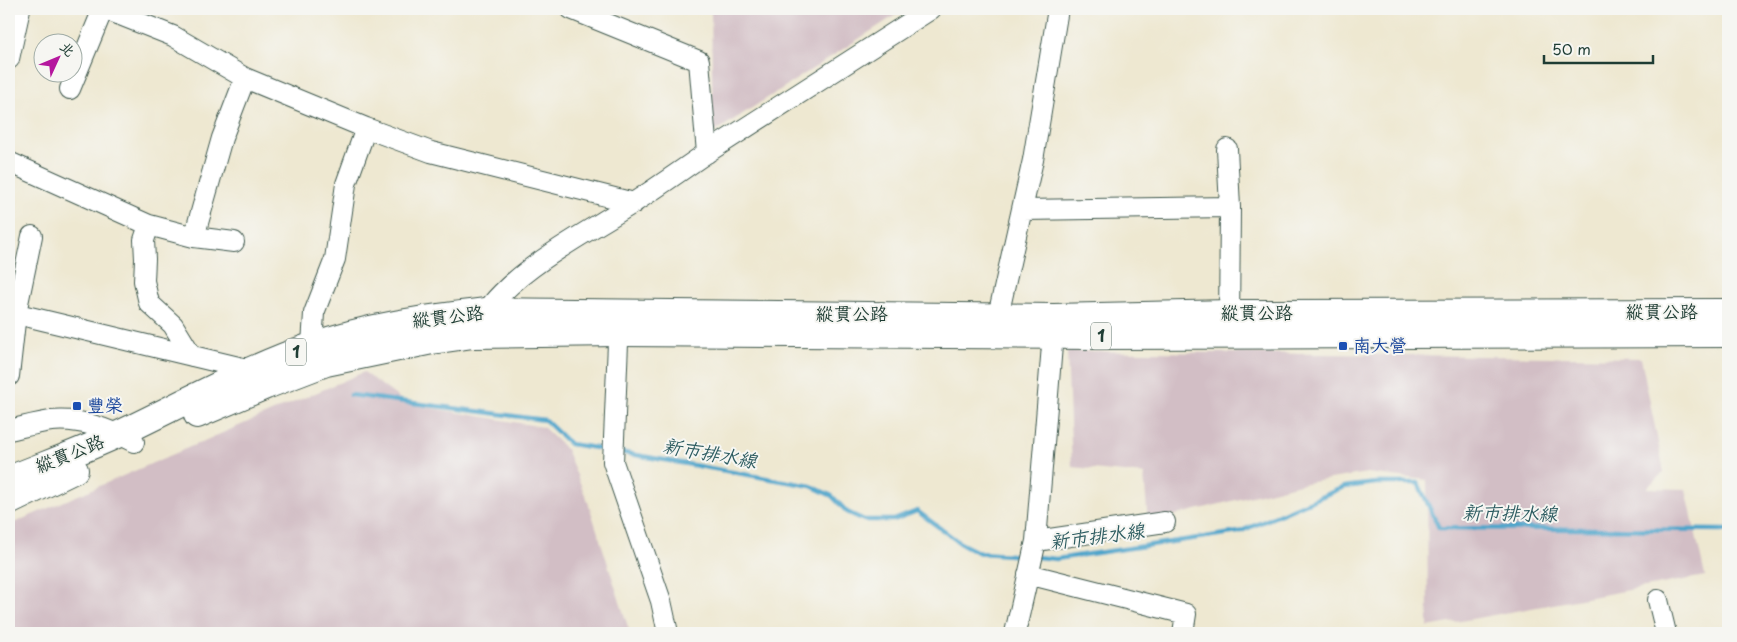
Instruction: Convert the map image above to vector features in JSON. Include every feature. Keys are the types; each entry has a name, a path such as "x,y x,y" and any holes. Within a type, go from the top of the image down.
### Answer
{"main road":[{"name":"縱貫公路","path":"9,502 251,370 312,346 376,328 432,318 486,312 619,323 1054,326 1229,324 1728,312"},
{"name":"縱貫公路","path":"9,480 326,363 432,341 473,335 619,323 998,316 1054,326"},
{"name":"縱貫公路","path":"1229,324 1728,334"}],"street":[{"path":"9,59 20,9"},
{"path":"70,89 104,9 173,36 245,78 366,128 431,152 634,203"},
{"path":"571,9 699,61 708,153"},
{"path":"473,335 486,312 522,276 541,262 931,9"},
{"path":"998,316 1033,160 1058,9"},
{"path":"194,237 222,138 245,78"},
{"path":"312,346 314,313 335,259 346,184 366,128"},
{"path":"1227,149 1230,207 1229,324"},
{"path":"9,162 150,225 194,237 234,242"},
{"path":"1022,210 1230,207"},
{"path":"150,225 144,240 144,281 149,303 173,325 192,356"},
{"path":"9,376 12,312 32,236"},
{"path":"12,312 251,370"},
{"path":"619,323 613,462 661,601 668,633"},
{"path":"1014,633 1036,541 1054,326"},
{"path":"9,430 51,421 63,421 89,423 126,438"},
{"path":"1036,541 1165,522"},
{"path":"1028,574 1186,614 1183,633"},
{"path":"1658,600 1666,633"}],"shaded area":[{"path":"711,9 905,9 713,133"},
{"path":"1067,351 1641,358 1664,472 1646,488 1686,489 1705,576 1428,627 1427,480 1367,473 1300,484 1148,522 1144,474 1072,467"},
{"path":"364,372 407,404 543,427 566,449 588,502 630,633 9,633 9,525"}],"waterway":[{"name":"新市排水線","path":"351,395 545,420 570,444 609,450"},
{"name":"新市排水線","path":"619,452 811,486 832,496 847,512 864,520 894,520 917,511 960,543 980,553 1027,556"},
{"name":"新市排水線","path":"1037,557 1056,559 1239,532 1344,487 1376,483 1418,483 1439,528 1728,530"}],"place":[{"name":"南大營","path":"1343,346"},
{"name":"豐榮","path":"77,406"}]}
